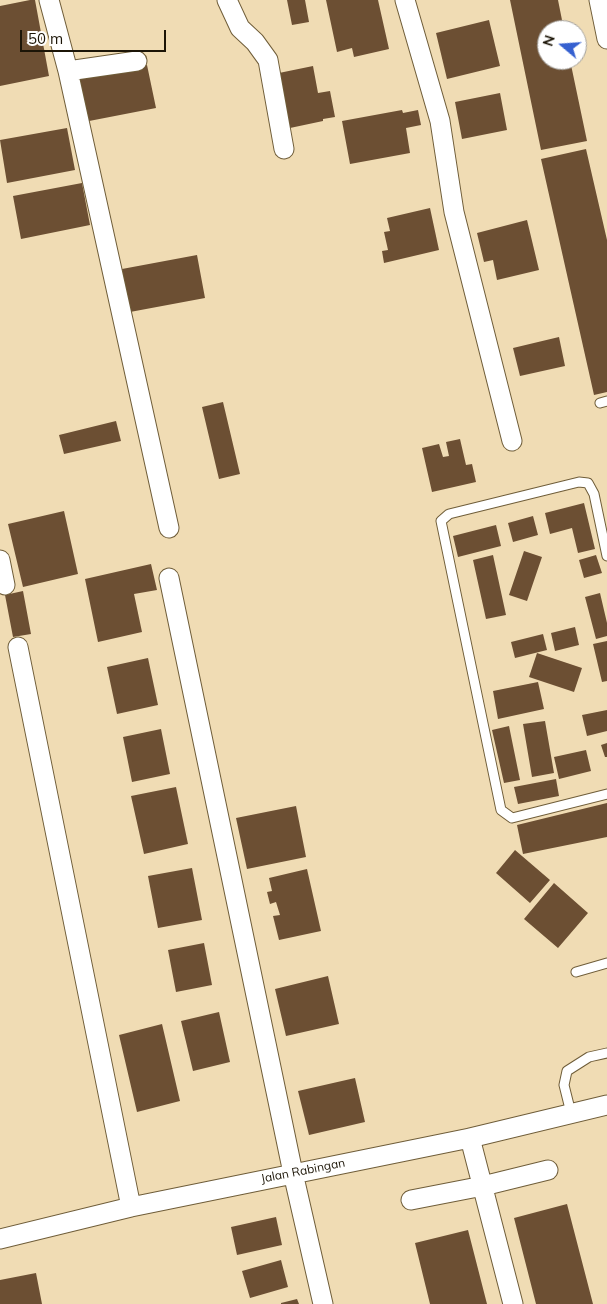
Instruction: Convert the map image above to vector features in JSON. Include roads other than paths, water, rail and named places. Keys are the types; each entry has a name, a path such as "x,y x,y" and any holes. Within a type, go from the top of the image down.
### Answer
{"street":[{"path":"49,0 68,71 170,528"},
{"path":"226,0 240,28 255,42 268,60 284,149"},
{"path":"405,0 440,121 454,212 512,441"},
{"path":"599,0 607,39"},
{"path":"68,71 137,61"},
{"path":"0,560 5,585"},
{"path":"169,578 293,1173 323,1304"},
{"path":"18,647 131,1207"},
{"name":"Jalan Rabingan","path":"0,1239 131,1207 470,1138 607,1105"},
{"path":"470,1138 513,1304"},
{"path":"410,1200 483,1186 548,1170"}],"lane":[{"path":"607,556 594,494 588,483 579,482 449,514 441,521 501,810 512,818 607,794"},
{"path":"576,972 607,963"},
{"path":"570,1113 564,1085 567,1071 589,1057 607,1053"}]}
